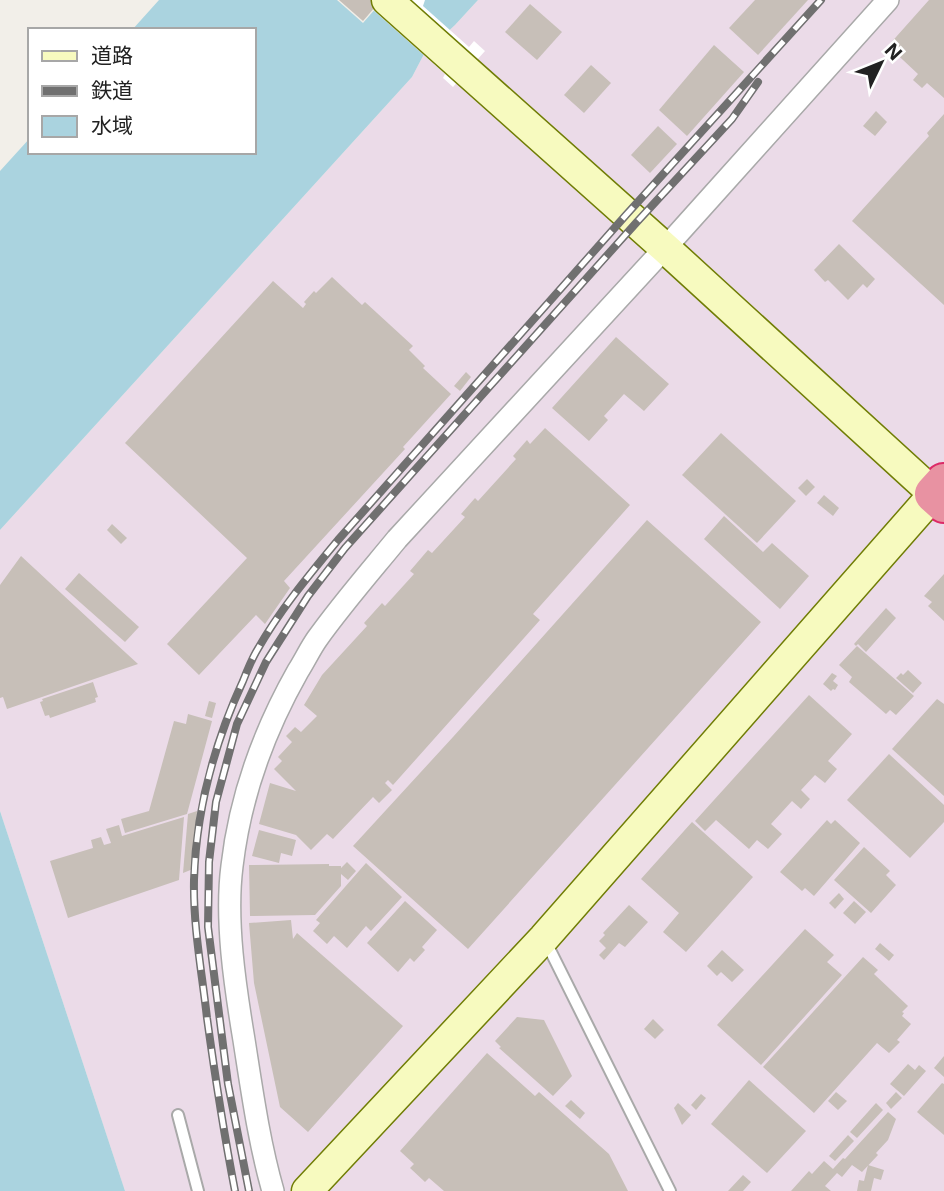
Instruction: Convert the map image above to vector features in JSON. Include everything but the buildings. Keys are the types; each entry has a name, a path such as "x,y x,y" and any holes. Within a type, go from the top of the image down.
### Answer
{"street":[{"path":"307,1191 544,937 941,493 387,0"},
{"path":"273,1191 263,1154 252,1091 230,928 232,867 243,805 257,756 286,693 316,641 397,539 665,248 888,0"}],"lane":[{"path":"544,937 670,1191"},
{"path":"178,1115 198,1191"}],"shaded area":[{"path":"478,0 944,0 944,1191 125,1191 0,811 0,530 412,77 424,54"}],"water":[{"path":"159,0 337,0 363,23 383,0 478,0 424,54 412,77 0,530 0,171 28,140 28,154 256,154 256,28 134,28"},
{"path":"0,811 125,1191 0,1191"}],"pier":[{"path":"362,0 425,0 423,6 469,47 474,41 485,51 453,87 443,78 445,74"}],"railway":[{"path":"235,1191 207,1018 196,932 194,880 198,829 208,778 223,729 252,659 284,608 338,540 821,0"},
{"path":"249,1191 228,1084 208,927 209,862 216,802 237,724 266,662 308,596 345,548 732,119 758,82"}]}
